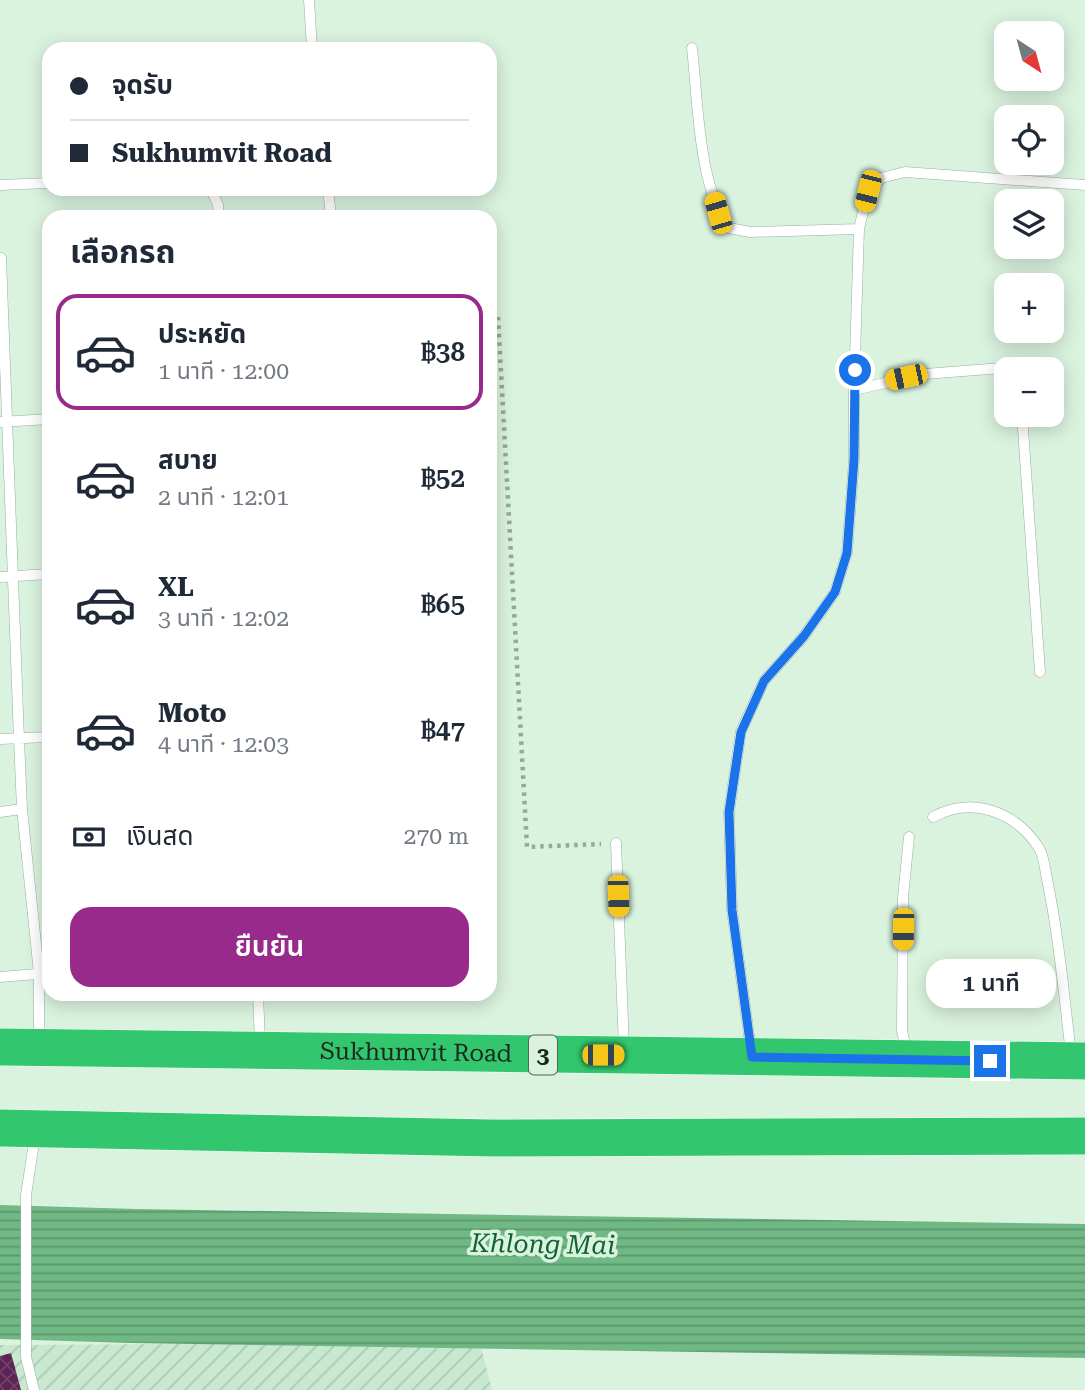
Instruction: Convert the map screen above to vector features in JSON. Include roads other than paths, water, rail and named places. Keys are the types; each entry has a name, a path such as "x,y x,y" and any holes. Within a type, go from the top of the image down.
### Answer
{"highway":[{"name":"Sukhumvit Road","path":"0,1047 1078,1062"},
{"path":"18,1129 492,1138 1085,1136"}],"lane":[{"path":"309,0 312,42"},
{"path":"692,48 706,171 718,213 729,229 750,232 859,229"},
{"path":"752,1057 732,910 729,812 741,732 764,681 804,636 835,592 847,553 854,460 859,229 868,191 881,178 905,172 1085,185"},
{"path":"0,185 42,183"},
{"path":"1,258 4,421 23,809 42,957"},
{"path":"854,390 925,373 994,369"},
{"path":"4,421 42,419"},
{"path":"1023,427 1040,672"},
{"path":"0,577 42,574"},
{"path":"0,739 42,737"},
{"path":"933,817 944,811 981,807 1011,817 1040,849 1056,920 1078,1062"},
{"path":"0,812 23,809"},
{"path":"909,837 903,897 902,1031 909,1060"},
{"path":"616,843 625,1055"},
{"path":"0,977 42,973"},
{"path":"39,1048 42,1001"},
{"path":"258,1001 260,1051"},
{"path":"18,1129 26,1195 26,1357 34,1390"}],"water":[{"name":"Khlong Mai","path":"0,1205 1085,1224 1085,1358 0,1339"}]}
